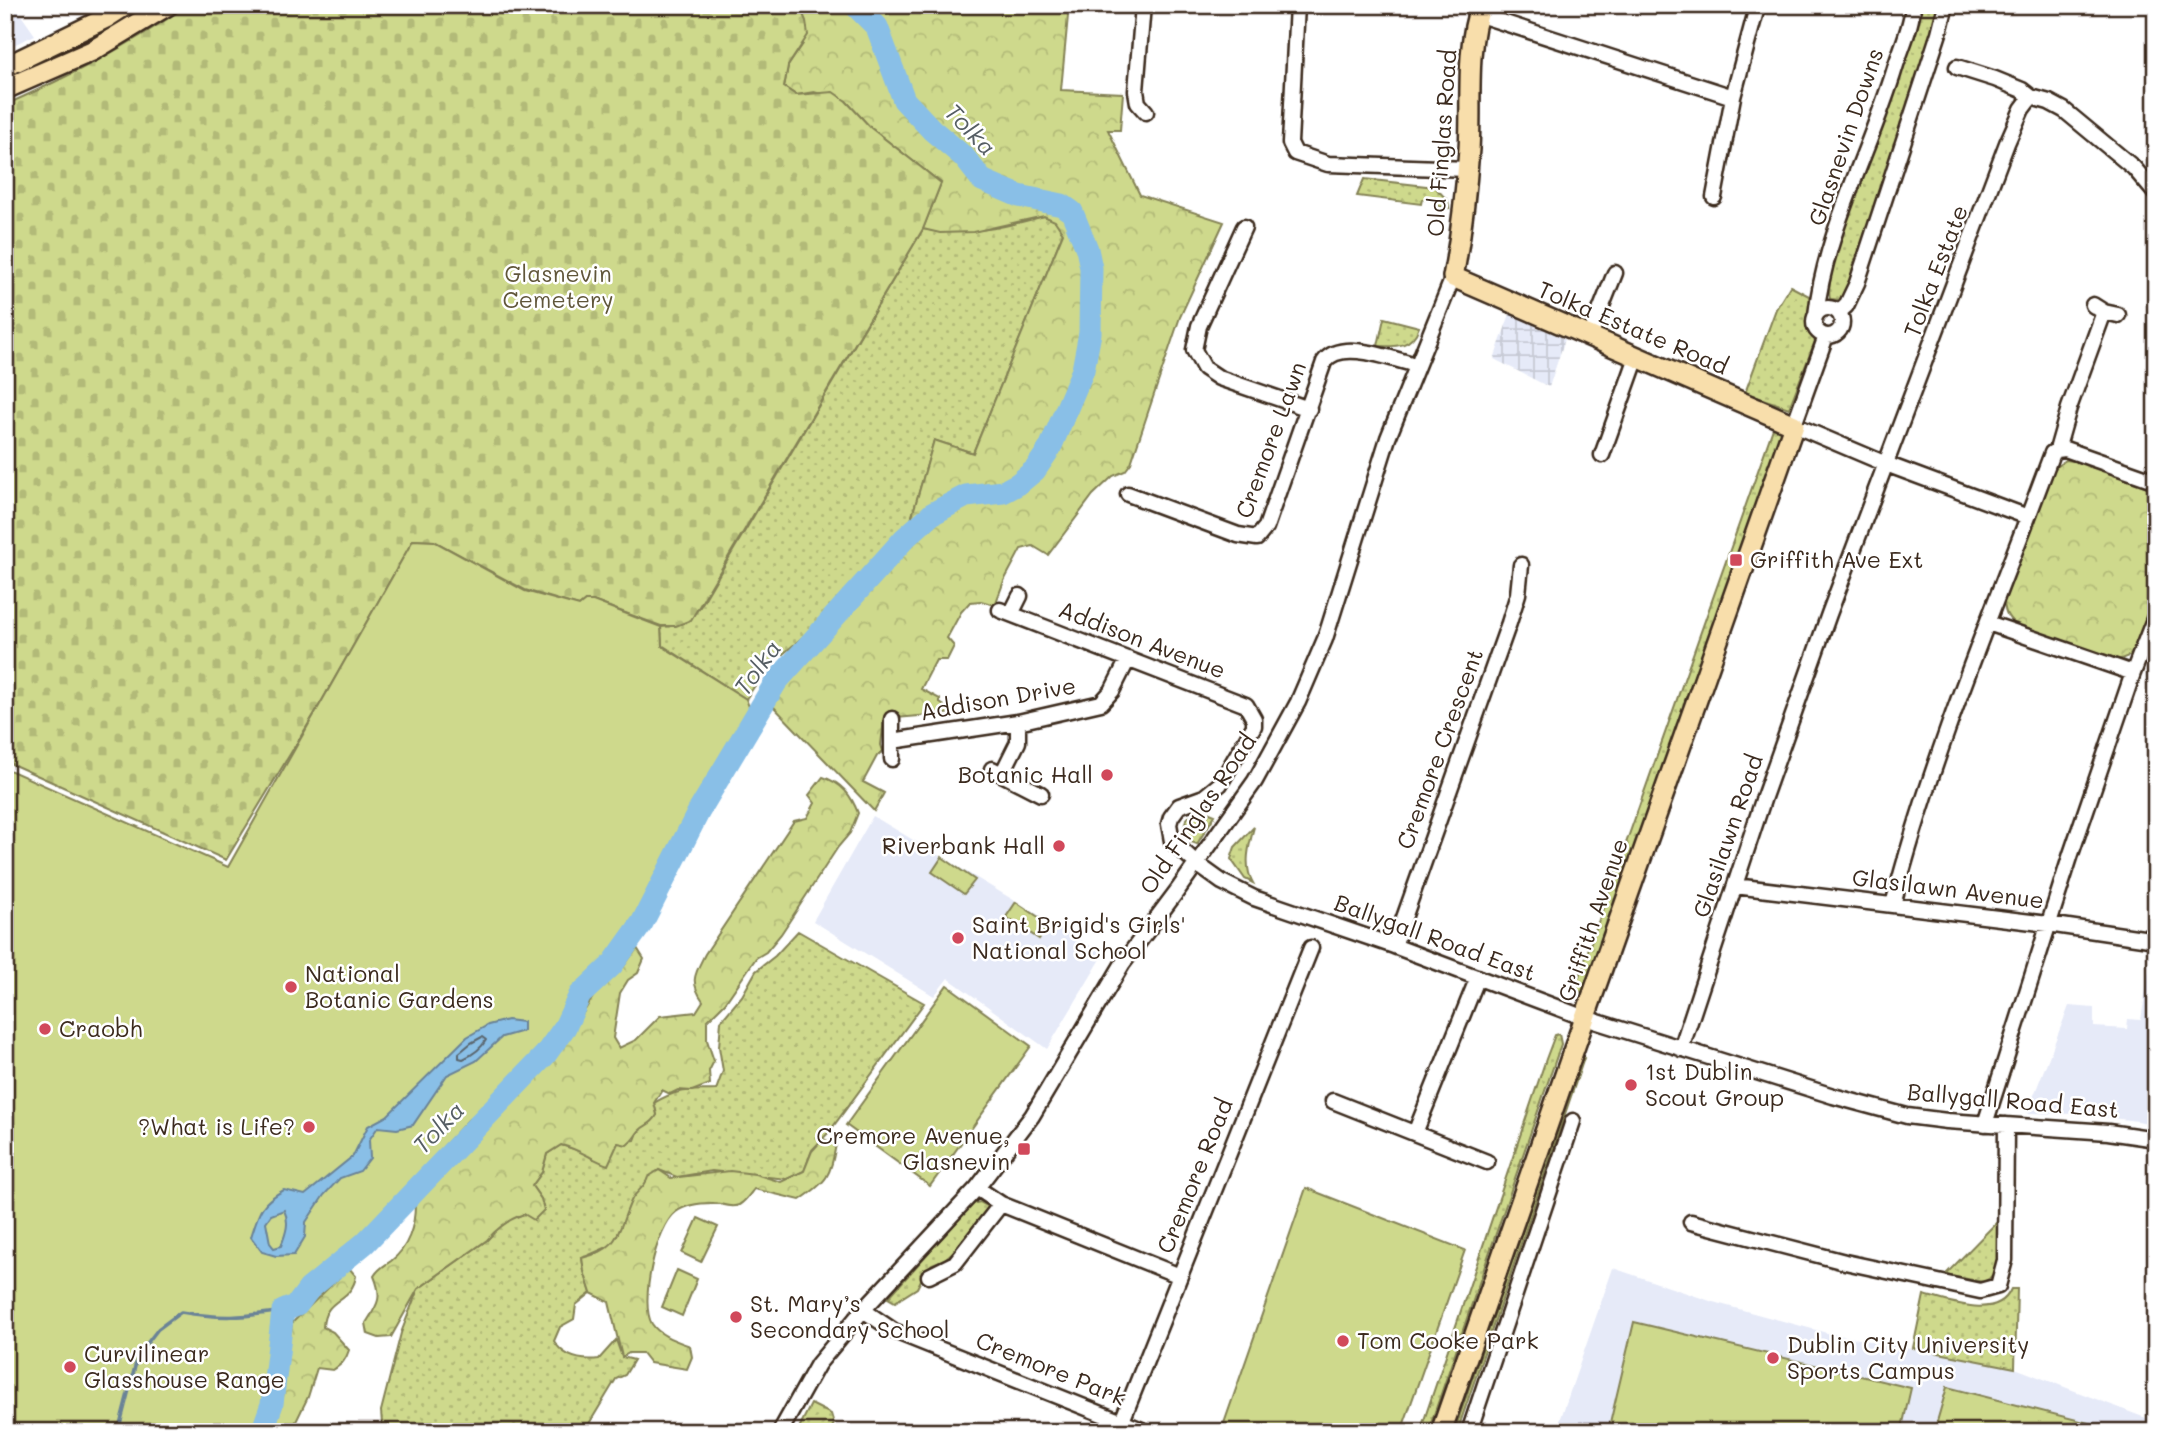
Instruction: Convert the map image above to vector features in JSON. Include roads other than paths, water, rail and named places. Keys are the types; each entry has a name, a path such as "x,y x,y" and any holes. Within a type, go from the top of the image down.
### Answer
{"main road":[{"path":"5,67 107,18 126,5"},
{"path":"5,89 92,51 168,5"},
{"name":"Old Finglas Road","path":"1453,277 1460,240 1467,169 1471,58 1479,10"},
{"name":"Tolka Estate Road","path":"1453,277 1794,425"},
{"name":"Griffith Avenue","path":"1441,1432 1794,425"}],"street":[{"path":"1143,5 1136,91 1138,103 1146,112"},
{"path":"1297,5 1290,143 1295,153 1328,164 1467,169"},
{"name":"Glasnevin Downs","path":"1816,315 1833,240 1889,89 1913,5"},
{"path":"1821,285 1835,309 1843,320 1841,329 1835,335 1826,336 1815,327 1816,315 1822,309 1835,309 1846,306 1857,283 1946,5"},
{"path":"1479,10 1733,97"},
{"path":"1714,197 1733,97 1756,11"},
{"path":"1958,67 1995,79 2064,110 2134,168 2156,194"},
{"name":"Tolka Estate","path":"1820,638 2007,143 2022,109 2031,97"},
{"path":"1244,227 1199,326 1195,350 1203,368 1219,379 1309,409"},
{"path":"1590,336 1615,273"},
{"name":"Old Finglas Road","path":"780,1432 818,1364 863,1310 976,1188 1032,1116 1122,963 1197,864 1255,781 1298,702 1325,639 1388,438 1453,277"},
{"path":"2057,450 2069,408 2105,311"},
{"path":"1826,336 1794,425 1886,464 2028,517"},
{"name":"Cremore Lawn","path":"1128,494 1238,536 1257,538 1266,527 1329,354 1341,350 1366,353 1416,365"},
{"path":"1602,455 1637,357"},
{"path":"1893,905 1902,867 1948,729 2052,453 2065,449 2156,481"},
{"name":"Cremore Crescent","path":"1394,946 1518,594 1521,565"},
{"name":"Addison Avenue","path":"1020,596 1006,612 1246,705 1254,719 1254,726"},
{"path":"1985,1124 2048,924 2133,673 2156,614"},
{"path":"1988,623 2133,673"},
{"name":"Glasilawn Road","path":"1681,1049 1820,638"},
{"name":"Addison Drive","path":"892,741 1018,722 1101,704 1112,691 1128,659"},
{"path":"892,719 892,759"},
{"path":"1018,722 1018,742 997,771 1041,794"},
{"name":"Ballygall Road East","path":"1254,726 1220,784 1204,797 1179,806 1171,817 1169,833 1172,841 1197,864 1254,898 1394,946 1585,1018 1833,1097 1907,1116 2108,1132 2156,1139"},
{"name":"Glasilawn Avenue","path":"1735,886 2048,924 2156,940"},
{"name":"Cremore Road","path":"1122,1421 1311,947"},
{"path":"1415,1133 1478,977"},
{"path":"1333,1101 1487,1162"},
{"path":"1469,1432 1573,1121"},
{"path":"1691,1222 1845,1262 1980,1291 1989,1290 1998,1286 2005,1260 2006,1125"},
{"path":"976,1188 1001,1203 1180,1276"},
{"path":"929,1276 955,1263 1001,1203"},
{"name":"Cremore Park","path":"863,1310 894,1331 1147,1432"}],"water":[{"path":"507,1020 523,1022 523,1031 502,1037 476,1061 447,1075 413,1125 397,1129 378,1127 369,1140 370,1158 360,1171 340,1178 324,1195 306,1222 305,1237 294,1255 276,1256 262,1252 251,1237 265,1204 284,1190 305,1195 353,1156 368,1126 387,1116 467,1037 488,1025","holes":["284,1210 287,1228 281,1246 274,1248 270,1243 266,1222 271,1215"]}],"waterway":[{"name":"Tolka","path":"262,1432 272,1404 283,1311 297,1305 309,1289 365,1243 545,1055 565,1027 580,995 612,965 642,923 699,811 776,682 905,538 932,514 966,496 1003,492 1035,470 1050,448 1083,370 1090,333 1091,268 1087,249 1072,212 1062,205 1019,196 982,180 964,157 932,130 904,100 877,27 855,5"},
{"path":"118,1432 138,1355 158,1329 181,1312 232,1316 283,1311"}],"place":[{"name":"Griffith Ave Ext","path":"1736,560"},
{"name":"Botanic Hall","path":"1107,775"},
{"name":"Riverbank Hall","path":"1059,846"},
{"name":"Saint Brigid's Girls' National School","path":"958,938"},
{"name":"National Botanic Gardens","path":"291,987"},
{"name":"Craobh","path":"45,1029"},
{"name":"1st Dublin Scout Group","path":"1631,1085"},
{"name":"?What is Life?","path":"309,1127"},
{"name":"Cremore Avenue, Glasnevin","path":"1024,1149"},
{"name":"St. Mary’s Secondary School","path":"736,1317"},
{"name":"Tom Cooke Park","path":"1343,1341"},
{"name":"Dublin City University Sports Campus","path":"1773,1358"},
{"name":"Curvilinear Glasshouse Range","path":"70,1367"}],"park label":[{"name":"Glasnevin Cemetery","path":"558,287"}]}
